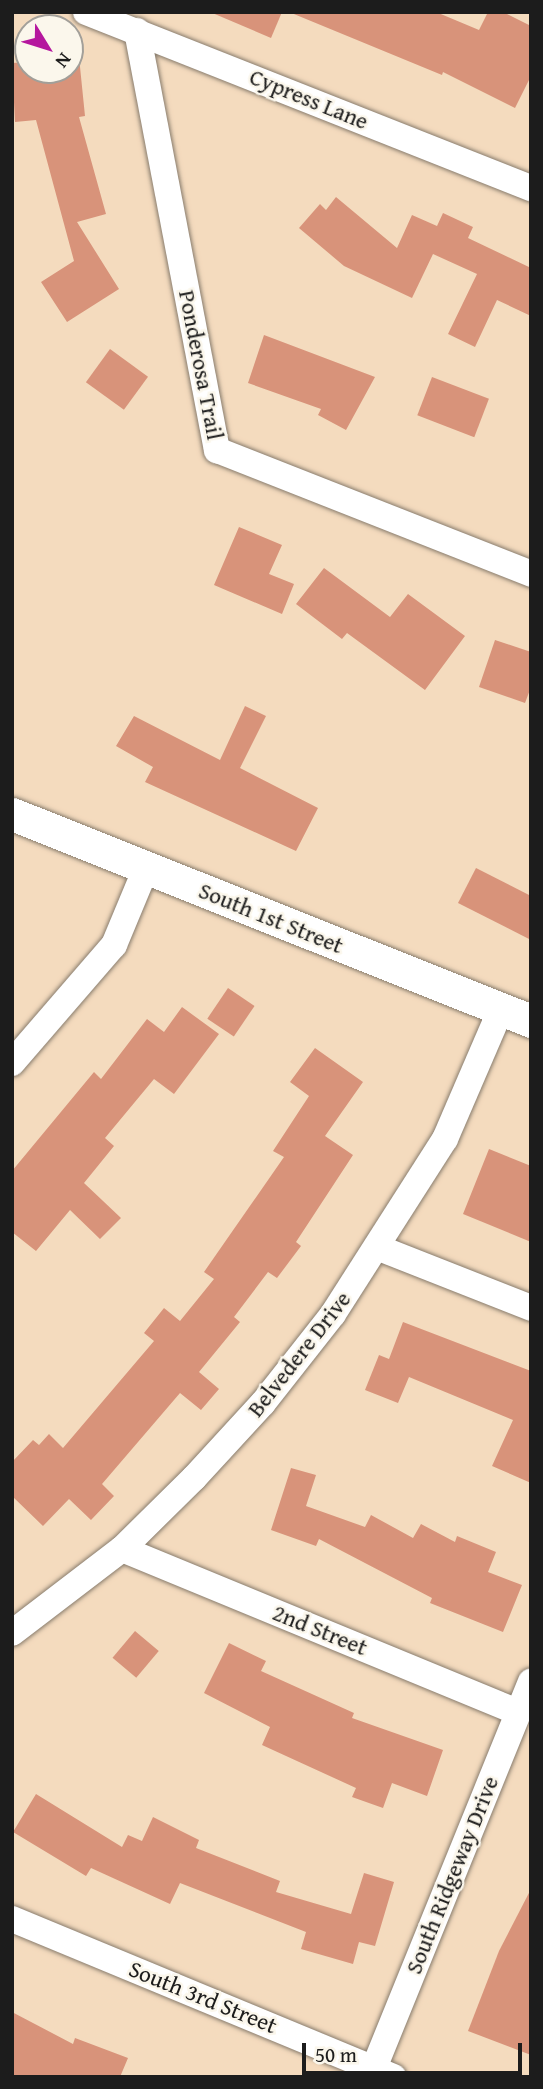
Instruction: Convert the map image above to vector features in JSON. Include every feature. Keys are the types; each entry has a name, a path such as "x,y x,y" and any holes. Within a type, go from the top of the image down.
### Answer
{"street":[{"name":"Cypress Lane","path":"86,12 531,188"},
{"name":"Ponderosa Trail","path":"137,30 216,450 531,574"},
{"name":"South 1st Street","path":"12,814 516,1015"},
{"path":"12,1063 114,945 146,868"},
{"name":"Belvedere Drive","path":"12,1633 122,1549 263,1403 379,1248 516,1015"},
{"path":"379,1248 531,1308"},
{"name":"2nd Street","path":"122,1549 518,1712"},
{"name":"South Ridgeway Drive","path":"384,2072 531,1682"},
{"name":"South 3rd Street","path":"12,1919 384,2072"}],"building":[{"path":"210,12 282,12 271,38"},
{"path":"289,12 436,12 479,30 488,12 503,12 531,26 531,76 515,108 443,72 442,75"},
{"path":"12,63 14,84 82,84 85,116 79,117 106,214 77,222 119,289 67,322 41,282 74,261 36,120 15,122"},
{"path":"336,197 397,248 412,215 437,226 443,213 473,227 468,238 531,268 531,316 497,300 475,347 448,334 477,274 433,254 412,298 344,266 299,228 320,204 326,210"},
{"path":"264,335 375,377 346,430 318,415 321,409 248,383"},
{"path":"110,349 148,377 124,410 86,382"},
{"path":"432,377 489,399 474,437 417,415"},
{"path":"239,527 282,545 269,574 294,584 282,614 214,585"},
{"path":"324,568 390,617 408,594 465,636 425,690 347,633 342,639 296,604"},
{"path":"495,640 531,652 531,687 525,703 479,687"},
{"path":"245,706 266,716 240,768 318,808 296,851 145,782 153,767 116,746 134,716 220,760"},
{"path":"476,868 531,896 531,940 458,903"},
{"path":"228,988 255,1006 234,1037 207,1019"},
{"path":"182,1007 219,1034 174,1094 154,1079 105,1138 114,1146 84,1183 121,1218 100,1239 70,1210 36,1251 12,1232 12,1171 94,1072 101,1079 147,1019 164,1032"},
{"path":"315,1048 363,1082 325,1136 353,1155 296,1242 301,1246 277,1278 268,1272 234,1317 240,1322 199,1372 219,1389 201,1410 180,1393 102,1484 114,1496 91,1520 69,1499 43,1526 12,1496 12,1462 33,1440 39,1445 49,1434 63,1448 154,1341 144,1333 164,1308 180,1321 214,1279 204,1272 284,1157 273,1151 309,1096 290,1082"},
{"path":"489,1149 531,1166 531,1242 463,1214"},
{"path":"403,1322 531,1371 531,1483 492,1466 513,1420 409,1377 398,1403 365,1390 379,1355 389,1359"},
{"path":"291,1468 316,1475 306,1506 365,1527 371,1515 413,1538 421,1524 455,1542 457,1536 496,1552 488,1572 522,1585 503,1632 430,1603 432,1598 319,1539 316,1546 271,1530"},
{"path":"135,1631 159,1651 136,1678 113,1658"},
{"path":"229,1643 266,1661 261,1671 354,1713 352,1718 443,1750 427,1796 392,1783 383,1808 352,1797 356,1788 262,1745 270,1727 204,1693"},
{"path":"36,1794 122,1847 128,1835 142,1841 153,1817 199,1840 196,1848 280,1881 276,1892 351,1914 364,1873 394,1882 375,1946 359,1942 353,1964 301,1949 306,1932 180,1883 170,1904 91,1868 86,1876 13,1832"},
{"path":"531,1889 531,2055 468,2031 499,1951"},
{"path":"12,2012 73,2044 75,2038 128,2058 120,2077 12,2077"}]}
